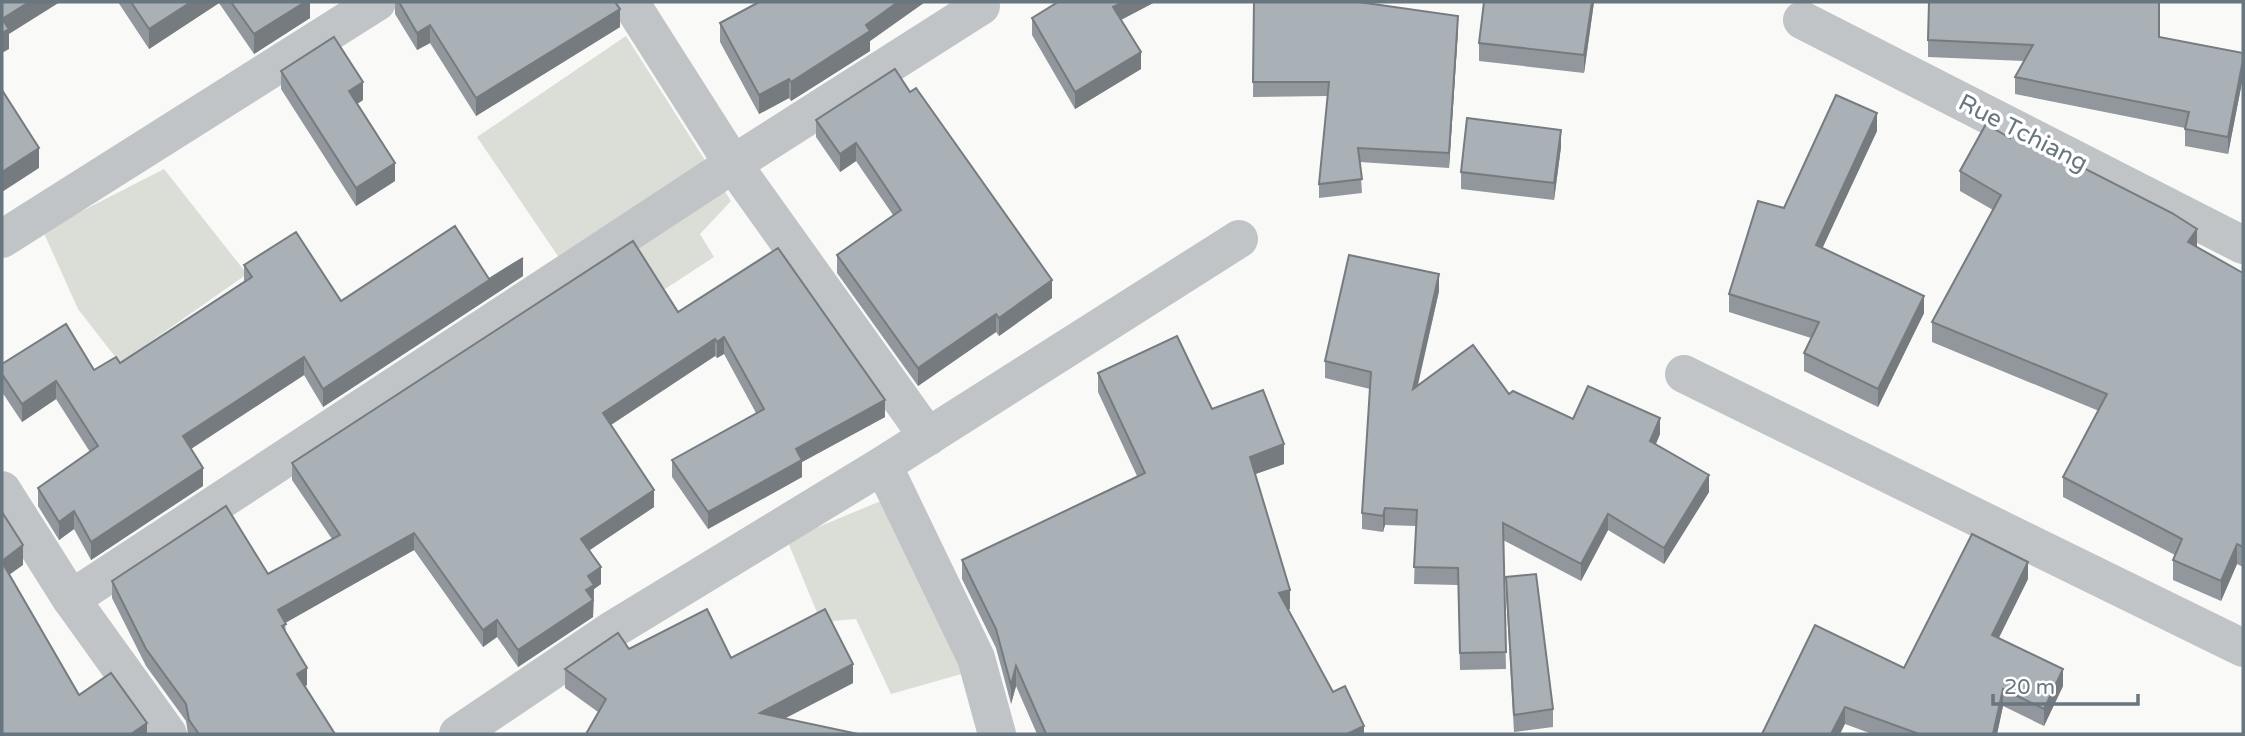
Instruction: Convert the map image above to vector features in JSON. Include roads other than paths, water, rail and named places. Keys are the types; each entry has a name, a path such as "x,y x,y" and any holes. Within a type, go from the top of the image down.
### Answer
{"street":[{"path":"2,239 377,2"},
{"path":"629,2 733,164 928,437"},
{"path":"71,599 733,164 981,6"},
{"name":"Rue Tchiang","path":"1802,20 2243,245"},
{"path":"458,734 612,630 928,437 1239,239"},
{"path":"1684,374 2243,648"},
{"path":"883,465 976,658 997,734"},
{"path":"2,490 71,599 168,734"}]}
